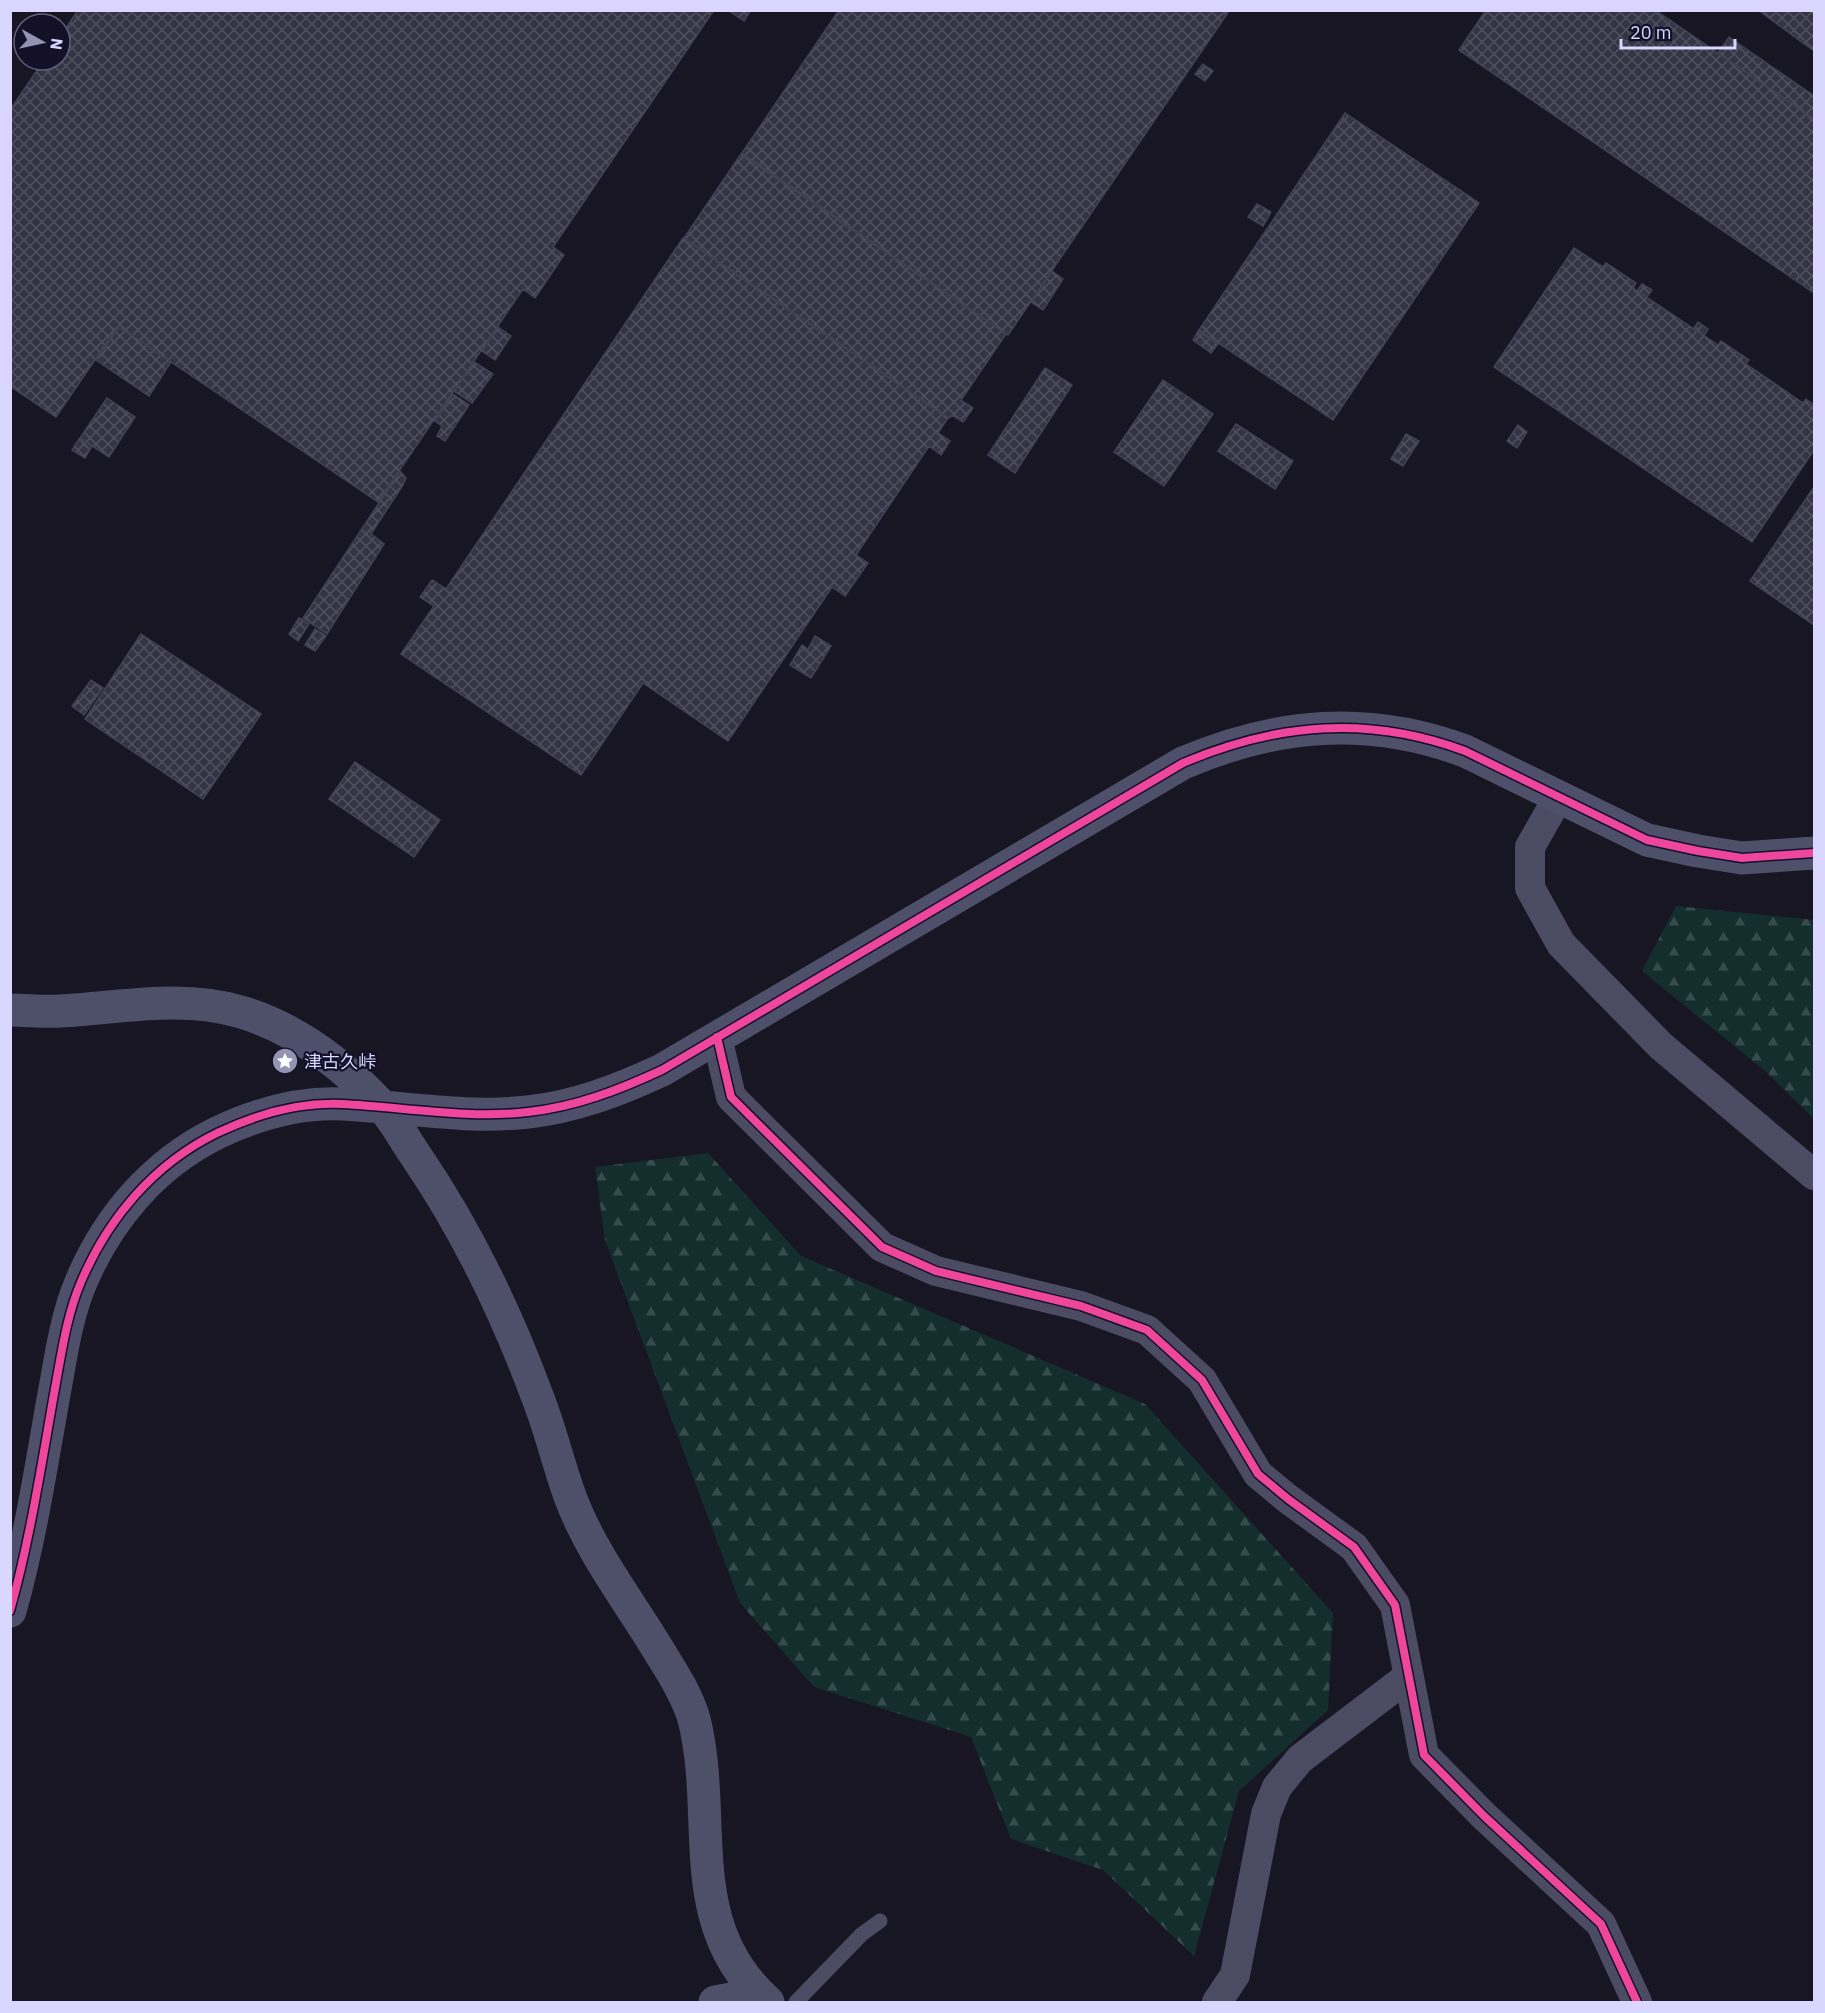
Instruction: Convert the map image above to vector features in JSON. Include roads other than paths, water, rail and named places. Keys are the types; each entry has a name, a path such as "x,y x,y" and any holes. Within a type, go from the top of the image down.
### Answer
{"street":[{"path":"10,1611 22,1568 65,1334 80,1282 107,1234 130,1201 157,1172 190,1147 267,1113 316,1103 426,1110 527,1112 573,1104 621,1089 662,1071 1183,763 1227,744 1304,729 1350,728 1435,740 1465,751 1647,840 1742,858 1815,852"},
{"path":"1559,796 1530,847 1530,888 1561,945 1661,1046 1815,1175"},
{"path":"10,1010 59,1011 130,1004 184,1003 239,1012 275,1025 306,1041 334,1061 382,1106 474,1248 537,1394 572,1500 596,1552 643,1623 691,1709 702,1751 705,1864 709,1900 741,1971 763,1998"},
{"path":"717,1037 731,1097 882,1247 936,1271 1081,1306 1147,1330 1202,1380 1258,1474 1287,1499 1354,1547 1395,1605 1424,1755 1484,1816 1601,1924 1636,2002"},
{"path":"1217,2002 1235,1975 1266,1814 1277,1787 1300,1759 1409,1676"},
{"path":"715,2002 763,1998"}],"lane":[{"path":"796,2002 862,1934 880,1921"}],"place":[{"name":"津古久峠","path":"285,1061"}]}
